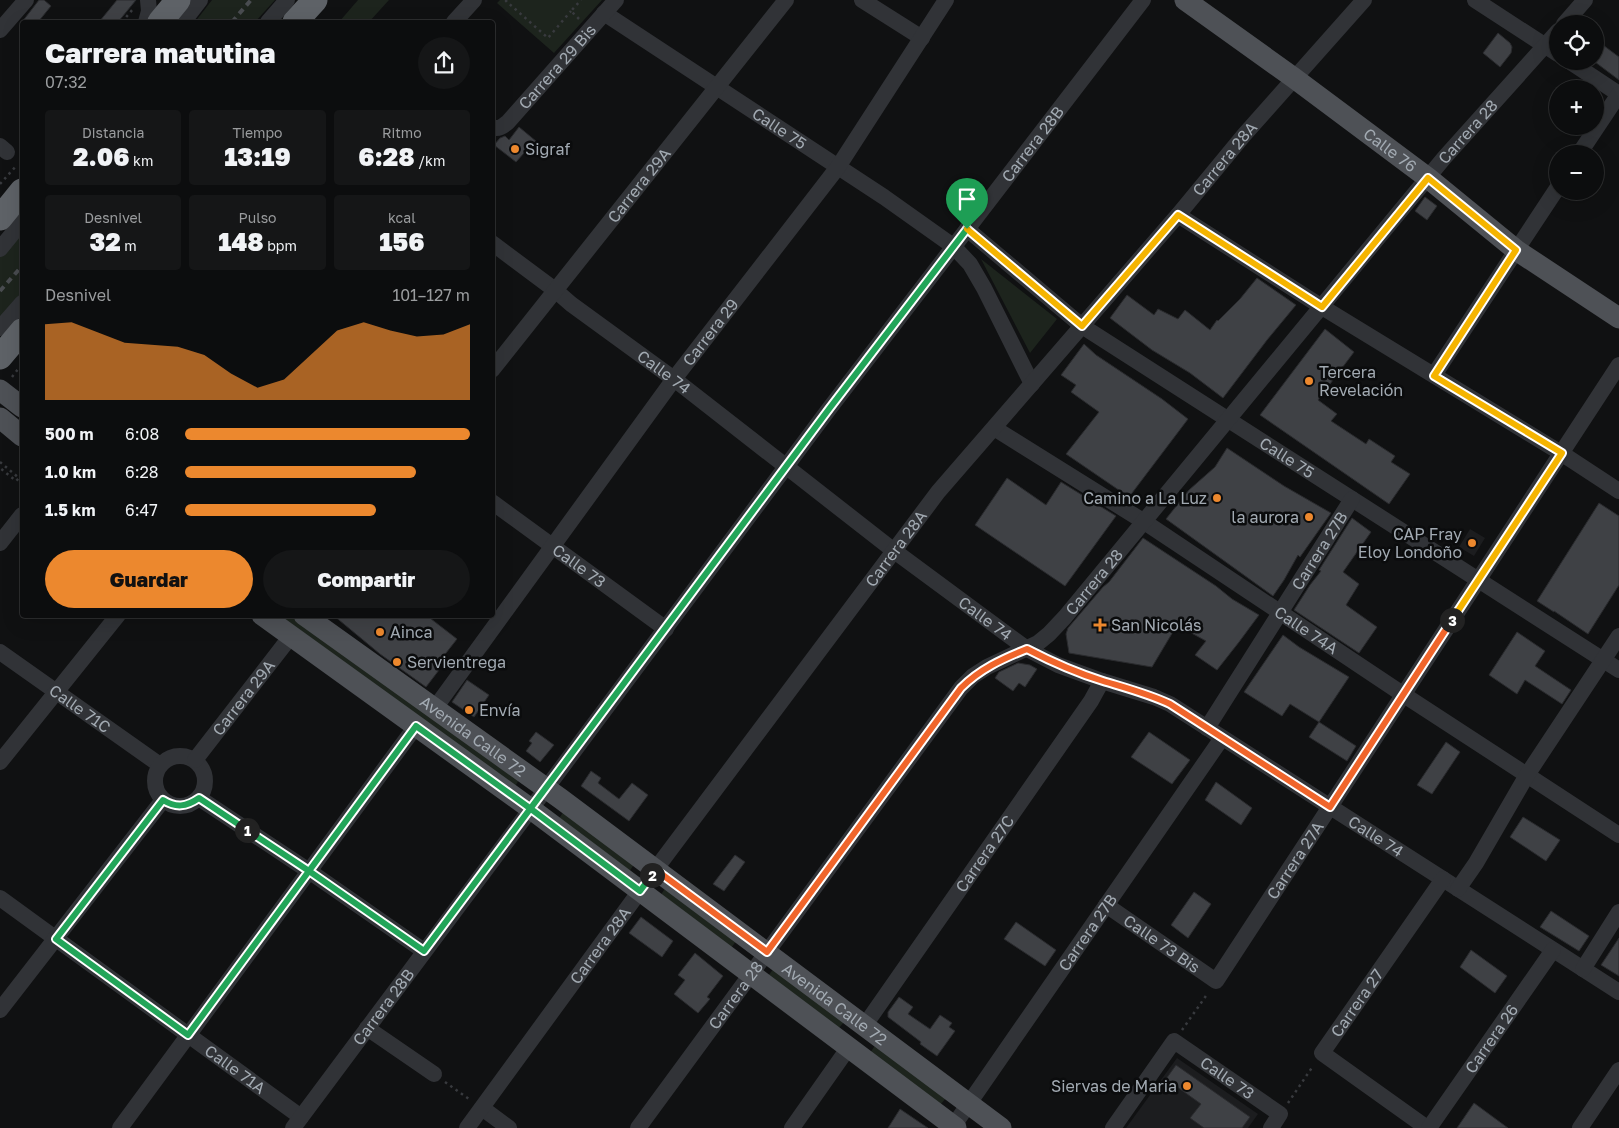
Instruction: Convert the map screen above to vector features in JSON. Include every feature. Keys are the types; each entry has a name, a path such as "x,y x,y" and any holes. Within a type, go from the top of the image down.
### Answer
{"highway":[{"path":"162,20 178,0"},
{"path":"297,20 315,0"},
{"path":"0,218 20,194"},
{"path":"9,363 20,336"}],"main road":[{"name":"Calle 76","path":"1185,0 1428,178 1516,250 1619,318"},
{"path":"0,390 20,405"},
{"path":"0,418 20,434"},
{"name":"Avenida Calle 72","path":"266,618 531,809 954,1127"},
{"name":"Avenida Calle 72","path":"308,618 546,788 1001,1128"}],"street":[{"path":"0,30 26,0"},
{"path":"147,20 149,11 148,0"},
{"path":"185,20 200,0"},
{"path":"270,20 287,0"},
{"path":"456,20 474,0"},
{"name":"Carrera 29 Bis","path":"495,128 502,127 508,122 616,0"},
{"name":"Carrera 29A","path":"495,366 786,0"},
{"path":"862,0 922,38"},
{"name":"Carrera 29","path":"435,708 674,379 838,168 946,0"},
{"name":"Carrera 28B","path":"297,1123 786,467 953,246 1143,0"},
{"name":"Carrera 28A","path":"467,1128 640,891 938,492 1178,215 1244,134 1364,0"},
{"path":"1475,0 1549,48"},
{"path":"1572,15 1585,0"},
{"name":"Calle 75","path":"604,13 884,197 953,246 970,264 984,288 1032,384"},
{"name":"Carrera 28","path":"638,1128 961,688 973,676 987,667 1027,649 1050,634 1428,178 1549,51"},
{"path":"1583,70 1619,94 1585,145"},
{"path":"1434,376 1549,200"},
{"path":"1178,215 1322,307 1562,453 1619,491"},
{"path":"0,248 20,224"},
{"name":"Calle 75","path":"967,229 1082,326 1619,670"},
{"name":"Calle 74","path":"495,245 571,304 674,379 893,550 1027,649 1058,665 1170,704 1619,992"},
{"path":"0,328 20,305"},
{"name":"Carrera 27A","path":"1216,981 1619,365"},
{"name":"Calle 74A","path":"994,428 1143,521 1619,835"},
{"name":"Carrera 27B","path":"1207,728 1352,499"},
{"name":"Calle 73","path":"495,504 666,629"},
{"path":"0,543 20,518"},
{"path":"0,762 116,618"},
{"name":"Carrera 29A","path":"195,760 291,636"},
{"path":"1458,889 1476,863 1527,775 1619,636"},
{"name":"Calle 71C","path":"0,652 160,765"},
{"name":"Carrera 27C","path":"865,1025 1091,702 1102,681"},
{"path":"120,1128 416,726"},
{"name":"Carrera 27B","path":"954,1127 968,1103 1222,738"},
{"path":"176,756 186,756 195,760 202,768 206,778 204,789 199,798 191,804 181,806 172,805 163,800 157,792 155,783 156,773 160,765 167,759 176,756"},
{"path":"199,798 424,951"},
{"path":"0,1010 163,800"},
{"name":"Carrera 27","path":"1322,1053 1443,879"},
{"name":"Calle 71A","path":"0,898 188,1035 297,1123"},
{"name":"Calle 73 Bis","path":"1106,905 1216,981"},
{"path":"1582,969 1619,912"},
{"name":"Carrera 26","path":"1428,1128 1553,950"},
{"path":"367,1028 434,1074"},
{"path":"1114,1128 1174,1041"},
{"name":"Calle 73","path":"1174,1041 1275,1121"},
{"path":"792,1128 849,1048"},
{"path":"1322,1053 1428,1128"},
{"path":"1580,1128 1619,1070"},
{"path":"482,1108 509,1128"}],"path":[{"path":"507,0 506,2 548,38 581,0"},
{"path":"571,11 590,29"},
{"path":"0,184 9,153"},
{"path":"9,363 20,372"},
{"path":"0,462 19,478 16,481 0,468"},
{"path":"1174,1041 1216,981"},
{"name":"Carrera 27","path":"1275,1121 1322,1053"},
{"path":"434,1074 482,1108"}],"shaded area":[{"path":"212,0 275,0 257,20 197,20"},
{"path":"358,0 389,0 371,20 341,20"},
{"path":"500,0 602,0 554,53 497,3"},
{"path":"20,232 20,297 0,320 0,255"},
{"path":"981,259 1057,319 1030,353"},
{"name":"CAP Fray Eloy Londoño","path":"1470,529 1485,538 1474,556 1459,547"},
{"path":"280,618 293,618 519,780 514,788"},
{"path":"564,811 635,863 629,872 558,820"},
{"path":"666,887 737,940 731,948 660,896"},
{"path":"774,968 845,1021 838,1029 768,976"},
{"path":"876,1044 947,1097 940,1105 870,1053"},
{"name":"Siervas de Maria","path":"1177,1058 1258,1114 1248,1128 1126,1128"}],"building":[{"path":"39,0 44,0 51,6 40,20 24,20"},
{"path":"117,0 136,0 120,20 101,20"},
{"path":"1498,33 1512,47 1511,53 1500,67 1483,53"},
{"path":"1604,46 1619,57 1619,80 1604,69"},
{"name":"Sigraf","path":"519,127 537,142 527,155 524,153 516,162 495,146 500,138 505,136 509,140"},
{"path":"1425,197 1437,206 1427,220 1415,211"},
{"path":"1257,278 1296,305 1223,398 1190,373 1152,350 1110,318 1127,295 1154,315 1158,309 1178,319 1185,310 1210,330 1217,320 1240,299"},
{"path":"1325,329 1354,352 1318,400 1337,414 1331,421 1366,444 1369,439 1395,456 1391,462 1410,474 1389,504 1260,415"},
{"path":"1084,344 1096,355 1162,399 1188,419 1129,497 1066,454 1099,412 1071,392 1076,385 1061,375"},
{"path":"1227,448 1284,486 1331,513 1300,557 1298,555 1273,596 1166,519 1189,490 1215,467"},
{"path":"1007,478 1046,505 1061,482 1116,516 1065,586 975,525"},
{"path":"1599,503 1619,516 1619,585 1588,634 1537,601"},
{"path":"1352,518 1371,532 1343,572 1359,584 1346,605 1377,627 1359,653 1294,610 1321,571 1319,570"},
{"path":"1143,538 1216,586 1232,599 1259,615 1217,670 1195,655 1206,641 1177,625 1152,667 1069,653 1066,634 1068,628 1109,582"},
{"path":"337,618 430,618 457,639 435,667 439,670 426,687 380,654"},
{"path":"1517,632 1545,651 1535,666 1571,690 1562,704 1525,680 1517,694 1489,675"},
{"path":"1283,635 1299,647 1349,677 1319,722 1290,704 1282,716 1244,692"},
{"path":"1018,663 1030,665 1037,669 1025,687 1019,683 1013,691 995,678 999,672"},
{"path":"467,680 489,695 474,717 452,702"},
{"path":"1319,722 1356,746 1347,761 1309,737"},
{"path":"536,732 554,745 540,762 526,751 532,743 529,741"},
{"path":"1149,732 1190,760 1172,784 1131,757"},
{"path":"1446,742 1460,752 1432,794 1417,785"},
{"path":"591,771 601,778 598,783 619,799 632,783 648,795 629,821 581,786"},
{"path":"1216,782 1252,808 1241,825 1205,800"},
{"path":"1523,817 1560,840 1546,861 1510,837"},
{"path":"735,855 745,862 724,891 713,884"},
{"path":"1194,892 1211,904 1188,938 1171,925"},
{"path":"1551,911 1589,936 1579,951 1540,927"},
{"path":"641,917 673,941 662,957 629,933"},
{"path":"1016,922 1056,950 1045,966 1004,939"},
{"path":"1619,938 1619,976 1601,965"},
{"path":"1471,950 1507,976 1495,993 1460,967"},
{"path":"695,953 723,976 707,997 710,999 698,1013 674,994 685,980 678,975"},
{"path":"899,997 913,1007 908,1014 930,1029 940,1015 952,1023 949,1027 955,1031 937,1056 888,1017 888,1012"},
{"path":"1176,1065 1250,1117 1242,1128 1204,1128 1190,1118 1201,1104 1166,1079"},
{"path":"1474,1103 1508,1128 1457,1128"},
{"path":"900,1109 928,1128 888,1128"}],"railway":[{"path":"234,20 251,0"},
{"path":"0,291 20,268"}],"place":[{"name":"Sigraf","path":"515,149"},
{"name":"Tercera Revelación","path":"1309,381"},
{"name":"Camino a La Luz","path":"1217,498"},
{"name":"la aurora","path":"1309,517"},
{"name":"CAP Fray Eloy Londoño","path":"1472,543"},
{"name":"San Nicolás","path":"1100,625"},
{"name":"Ainca","path":"380,632"},
{"name":"Servientrega","path":"397,662"},
{"name":"Envía","path":"469,710"},
{"name":"Siervas de Maria","path":"1187,1086"}],"route":[{"path":"967,229 829,409 531,809 424,951 309,871 199,798 191,804 181,806 172,805 163,800 56,939 188,1035 309,871 416,726 531,809 640,891 656,870 767,952 961,688 973,676 987,667 1027,649 1058,665 1170,704 1330,807 1562,453 1434,376 1516,250 1428,178 1322,307 1178,215 1082,326 967,229"}]}
